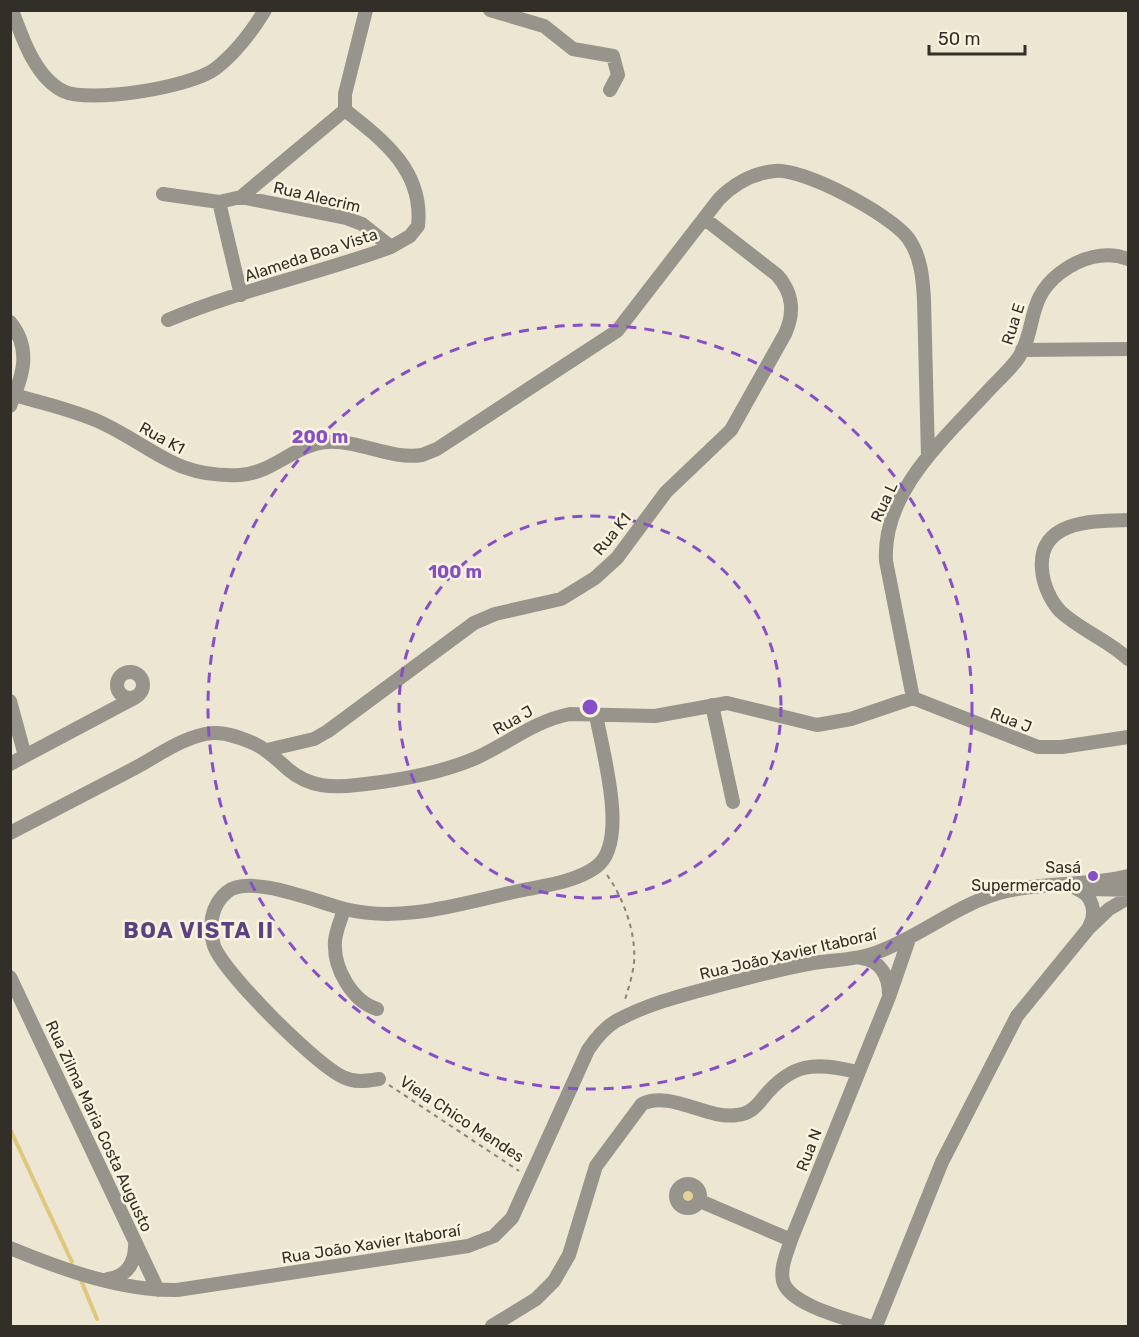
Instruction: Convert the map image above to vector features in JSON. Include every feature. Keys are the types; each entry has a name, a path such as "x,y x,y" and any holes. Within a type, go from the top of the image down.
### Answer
{"street":[{"path":"12,10 42,73 61,90 76,96 119,93 181,83 213,71 246,41 265,10"},
{"path":"345,110 345,94 366,10"},
{"path":"490,10 544,26 578,51 611,54 617,61 618,75 610,90"},
{"path":"241,197 345,110"},
{"path":"345,110 390,145 398,155 411,183 418,207 418,226 410,236 391,247"},
{"name":"Rua K1","path":"13,401 104,424 160,458 184,469 203,474 255,473 267,470 305,446 326,442 422,455 452,439 610,336 631,316 725,193 746,179 776,170 794,171 864,205 904,233 914,248 923,278 927,348 928,456"},
{"name":"Rua Alecrim","path":"163,194 219,202 241,197 345,218 362,224 391,247"},
{"name":"Alameda Boa Vista","path":"219,202 241,295"},
{"name":"Rua K1","path":"267,750 314,739 328,731 483,617 561,600 584,587 616,558 666,492 731,430 785,334 791,321 791,302 784,283 777,275 705,219"},
{"name":"Alameda Boa Vista","path":"168,320 241,295 342,265 391,247"},
{"name":"Rua E","path":"1020,354 1035,305 1050,282 1060,273 1073,264 1102,255 1128,258"},
{"path":"10,322 19,334 25,356 13,401"},
{"path":"1020,354 1128,349"},
{"name":"Rua L","path":"913,698 885,547 890,520 928,456 1020,354"},
{"path":"1128,520 1087,522 1066,527 1050,538 1042,556 1043,578 1058,608 1128,658"},
{"path":"10,764 136,697"},
{"name":"Rua J","path":"10,833 192,738 221,733 267,750 290,771 308,782 329,787 359,785 463,763 497,748 545,720 570,714 663,716 712,705 740,705 817,725 851,719 913,698 1038,747 1062,747 1128,737"},
{"path":"10,700 25,756"},
{"path":"712,705 733,802"},
{"path":"379,1079 355,1081 345,1078 313,1058 228,967 217,952 212,938 211,924 214,910 227,892 238,886 294,893 344,909 391,914 425,911 572,878 599,864 609,851 614,823 596,715"},
{"name":"Rua João Xavier Itaboraí","path":"10,1248 105,1279 158,1290 204,1288 468,1246 494,1236 512,1218 532,1179 588,1050 604,1029 622,1018 681,995 814,963 861,957 909,939 950,914 990,896 1020,888 1092,884 1128,876"},
{"path":"1056,885 1077,889 1127,891"},
{"path":"1077,889 1085,892 1092,904 1091,925"},
{"path":"876,1326 942,1162 1017,1016 1091,925 1127,891"},
{"path":"344,909 335,944 340,966 360,1002 377,1009"},
{"name":"Rua N","path":"869,1326 804,1303 787,1291 782,1275 791,1240 889,997 909,939"},
{"path":"861,957 873,961 882,969 888,980 889,997"},
{"name":"Rua Zilma Maria Costa Augusto","path":"10,977 158,1290"},
{"path":"492,1326 545,1292 558,1275 569,1255 596,1166 642,1104 648,1101 663,1102 716,1114 737,1115 754,1108 786,1076 798,1069 826,1065 857,1072"},
{"path":"700,1200 791,1240"},
{"path":"105,1279 121,1276 129,1269 135,1254 134,1239"}],"path":[{"path":"599,864 618,894 634,949 622,1018"},
{"name":"Viela Chico Mendes","path":"379,1079 532,1179"}],"shaded area":[{"path":"684,1187 692,1187 697,1192 695,1203 684,1205 679,1200 679,1192"}],"waterway":[{"path":"10,1129 72,1262"},
{"path":"80,1278 97,1319"}],"place":[{"name":"Sasá Supermercado","path":"1093,876"}],"district":[{"name":"BOA VISTA II","path":"199,930"}]}
